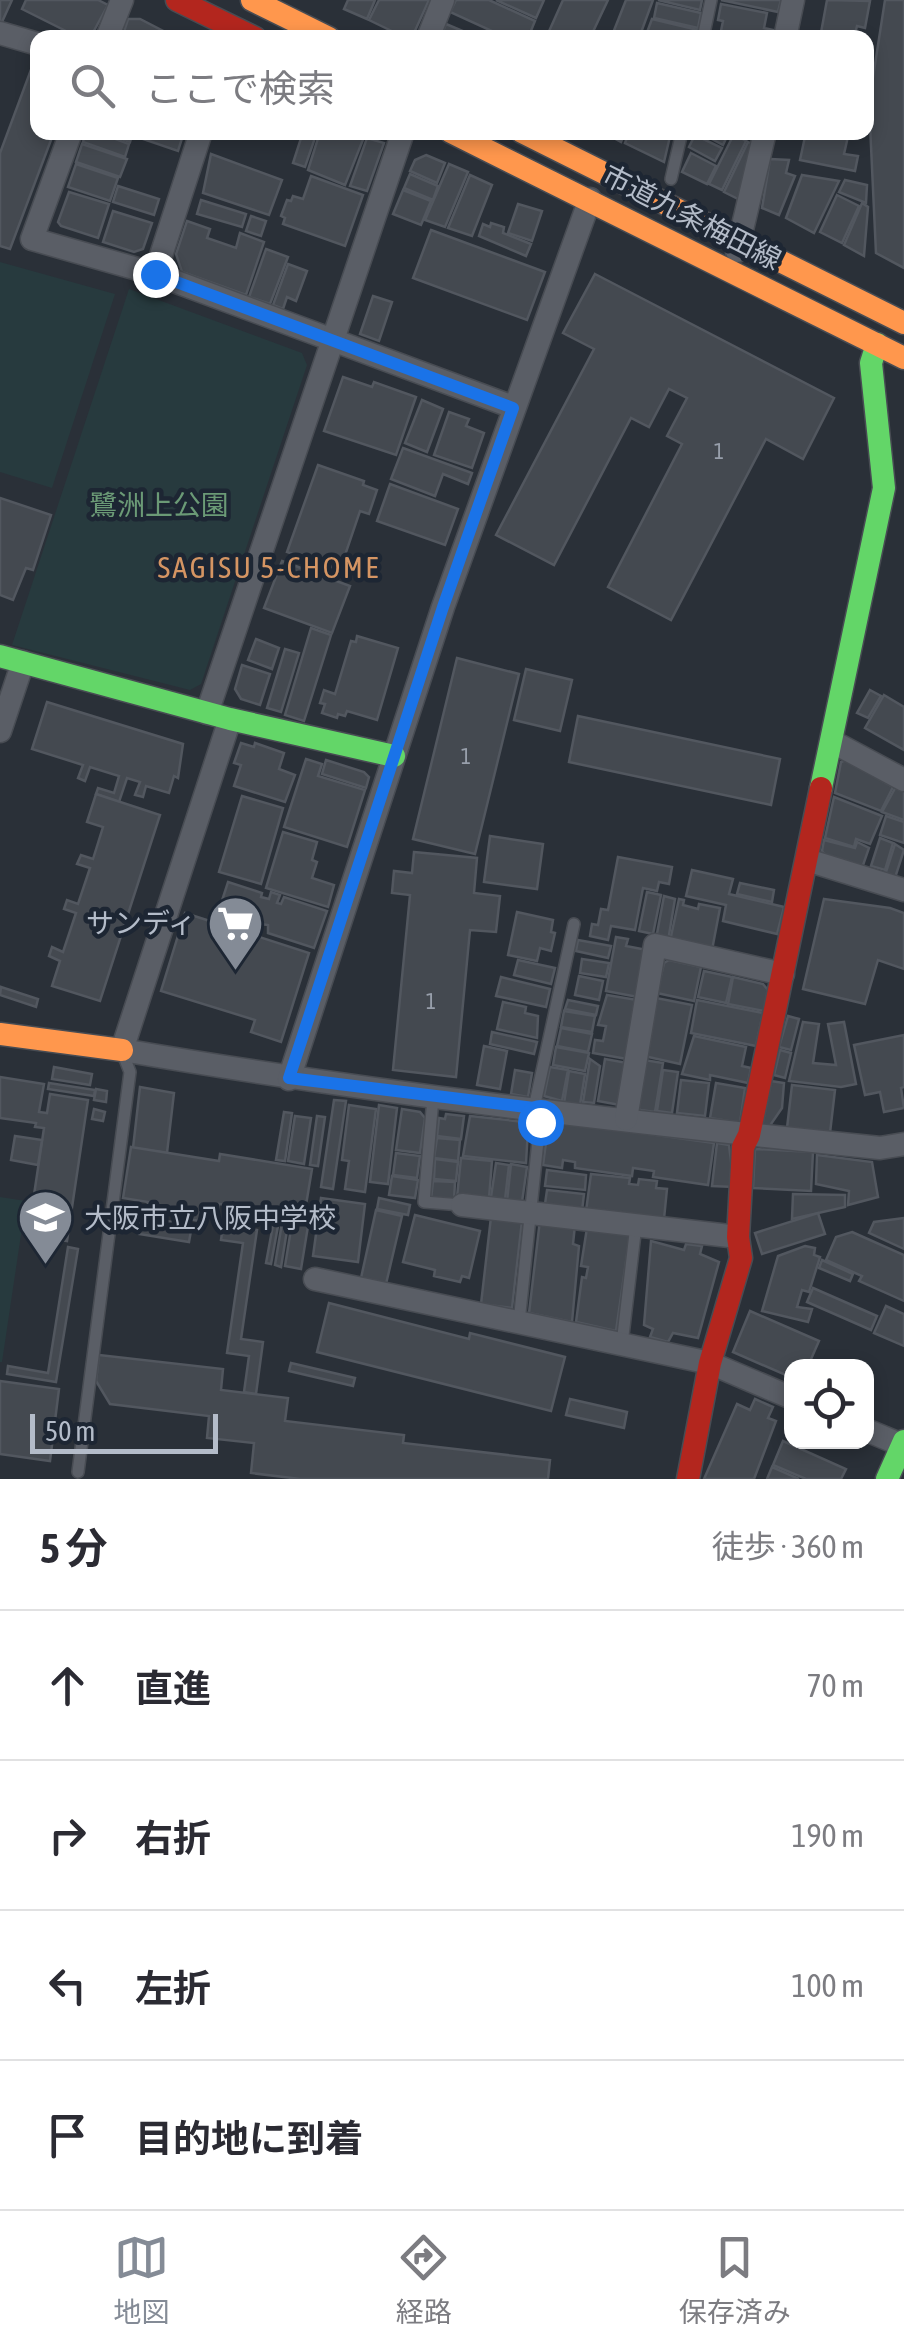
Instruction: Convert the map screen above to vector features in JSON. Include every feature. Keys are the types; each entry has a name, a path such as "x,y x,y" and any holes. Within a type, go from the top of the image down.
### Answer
{"street":[{"path":"111,30 122,0"},
{"path":"177,0 233,30"},
{"path":"252,0 313,30"},
{"path":"431,30 443,0"},
{"path":"787,30 793,0"},
{"path":"0,34 30,42"},
{"path":"69,140 32,239 155,274 513,408"},
{"path":"155,274 198,140"},
{"path":"122,1050 218,716 400,140"},
{"name":"市道九条梅田線","path":"468,140 904,358"},
{"name":"市道九条梅田線","path":"538,140 904,323"},
{"path":"728,269 742,241 762,140"},
{"path":"289,1078 513,408 590,199"},
{"path":"688,1479 710,1363 741,1258 738,1237 743,1147 808,860 884,488 871,364 877,344"},
{"path":"0,656 218,716 394,756"},
{"path":"0,731 24,662"},
{"path":"833,742 904,780"},
{"path":"808,860 904,890"},
{"path":"626,1119 655,946 783,974"},
{"path":"0,1034 433,1098 880,1148 904,1144"},
{"path":"462,1206 738,1237"},
{"path":"316,1279 710,1363 784,1395"},
{"path":"874,1433 903,1443 887,1479"}],"lane":[{"path":"705,30 712,0"},
{"path":"671,180 680,140"},
{"path":"520,1322 540,1122 534,1108 574,924"},
{"path":"78,1472 130,1072 122,1050"},
{"path":"433,1098 424,1202 462,1206"},
{"path":"622,1344 636,1225"}],"green space":[{"path":"0,262 115,294 52,488 0,472"},
{"name":"鷺洲上公園","path":"129,289 302,353 307,365 201,684 190,690 12,645"},
{"path":"0,1197 26,1201 2,1362 0,1362"}],"building":[{"path":"0,0 12,0 1,24 0,23"},
{"path":"26,0 98,0 108,5 94,30 64,30 22,9"},
{"path":"348,0 375,0 367,19 344,9"},
{"path":"379,0 429,0 415,30 390,30 369,20"},
{"path":"456,0 489,0 535,21 531,30 489,30 450,12"},
{"path":"496,0 544,0 536,18"},
{"path":"563,0 608,0 594,30 550,30"},
{"path":"626,0 653,0 642,30 614,30"},
{"path":"658,0 702,0 700,10"},
{"path":"721,0 781,0 778,12"},
{"path":"827,0 870,1 865,28 821,30"},
{"path":"885,0 904,0 904,268 876,253 871,140 874,140 874,71"},
{"path":"657,3 701,13 698,28 654,18"},
{"path":"721,4 767,13 764,28 773,30 721,30 723,21 718,20"},
{"path":"128,19 140,19 161,30 125,30"},
{"path":"652,19 698,30 648,30"},
{"path":"30,72 30,140 51,140 10,249 0,246 0,153"},
{"path":"118,140 129,144 125,157 83,142"},
{"path":"146,140 181,140 178,151"},
{"path":"300,140 314,140 305,167 293,163"},
{"path":"317,140 363,140 345,185 308,170"},
{"path":"366,140 384,143 367,191 350,186"},
{"path":"626,140 669,140 664,162 625,143"},
{"path":"692,140 705,140 722,148 715,161 689,147"},
{"path":"731,140 746,141 722,190 709,184"},
{"path":"804,140 847,140 844,154 858,156 855,171 800,160"},
{"path":"748,142 752,144 742,201 724,192"},
{"path":"82,144 127,159 120,177 76,162"},
{"path":"691,153 716,166 707,184 682,172"},
{"path":"211,154 282,180 269,215 203,193"},
{"path":"426,155 445,163 437,183 410,171 415,160"},
{"path":"770,159 789,160 786,173 795,176 779,215 762,208"},
{"path":"76,164 118,178 110,201 68,187"},
{"path":"449,164 468,172 445,227 425,220"},
{"path":"410,174 438,186 433,200 404,188"},
{"path":"470,175 492,185 472,236 448,228"},
{"path":"802,175 839,181 814,233 786,218"},
{"path":"311,176 363,195 345,246 283,224 285,218 281,216 287,200 291,201 293,196 303,199"},
{"path":"845,180 867,185 866,203 839,192"},
{"path":"118,186 159,199 154,215 113,202"},
{"path":"403,190 431,201 421,225 393,214"},
{"path":"69,192 109,204 98,238 58,222"},
{"path":"837,195 859,206 842,243 820,232"},
{"path":"201,200 246,214 242,227 197,214"},
{"path":"862,203 868,207 864,256 844,245"},
{"path":"518,204 542,211 532,241 508,233"},
{"path":"113,211 152,223 143,249 134,252 103,242"},
{"path":"251,216 266,221 261,236 246,231"},
{"path":"187,221 210,229 207,238 236,248 240,233 264,242 246,295 182,272 176,254"},
{"path":"491,223 504,227 503,233 531,244 526,256 479,236 483,224 490,227"},
{"path":"431,230 545,272 527,320 413,278"},
{"path":"266,249 288,257 270,304 249,297"},
{"path":"288,264 307,271 296,301 287,297 283,309 273,305"},
{"path":"595,274 834,398 803,459 766,439 671,620 608,587 682,444 667,436 687,398 669,389 649,427 631,418 554,565 496,535 594,349 563,333"},
{"path":"373,296 392,302 379,341 360,334"},
{"path":"343,377 372,387 374,382 416,397 396,455 324,431"},
{"path":"422,400 443,409 427,452 405,443"},
{"path":"449,412 469,419 466,426 484,433 472,468 434,455"},
{"path":"403,448 472,473 468,484 443,474 435,496 391,479"},
{"path":"318,465 364,481 363,485 377,490 369,514 360,511 340,570 287,552"},
{"path":"390,484 458,509 445,545 377,521"},
{"path":"0,498 51,515 33,570 26,568 13,600 0,595"},
{"path":"282,561 350,586 332,633 264,608"},
{"path":"311,628 331,635 304,721 285,715"},
{"path":"357,636 398,648 377,720 347,711 337,718 322,713 324,690 335,694 351,641 356,642"},
{"path":"256,639 279,648 272,669 248,660"},
{"path":"285,649 299,653 281,712 267,708"},
{"path":"457,658 519,674 475,854 413,839"},
{"path":"242,665 270,674 260,705 241,699 235,689"},
{"path":"526,669 572,680 560,731 514,720"},
{"path":"870,690 881,696 868,718 857,713"},
{"path":"884,695 904,707 904,750 865,728"},
{"path":"47,702 183,744 178,778 174,776 169,793 146,786 143,797 135,795 140,782 127,778 119,802 96,794 98,788 114,793 119,776 90,767 85,781 78,778 83,765 32,749"},
{"path":"578,716 780,759 771,805 569,762"},
{"path":"241,743 254,747 255,743 284,753 279,769 295,775 285,802 234,786 241,765 234,763"},
{"path":"306,759 322,764 318,776 365,790 347,847 284,827"},
{"path":"326,760 364,772 369,777 366,788 322,774"},
{"path":"846,760 893,787 881,811 835,793 841,762"},
{"path":"898,783 904,787 904,820 882,812"},
{"path":"96,794 160,815 100,1001 52,986 60,961 49,956 52,947 63,952 76,913 64,909 67,900 78,904 90,868 77,864 81,855 93,859 103,827 87,822"},
{"path":"242,796 283,808 261,884 219,872"},
{"path":"834,797 882,816 870,844 856,839 854,847 825,838"},
{"path":"886,816 904,822 904,843 880,835"},
{"path":"283,832 317,842 312,878 334,885 328,907 266,888"},
{"path":"490,836 543,844 537,889 484,882"},
{"path":"880,838 893,843 885,870 871,866"},
{"path":"824,840 855,848 857,842 869,848 861,871 831,863 822,851"},
{"path":"895,844 904,850 894,881 884,878"},
{"path":"414,852 477,858 474,893 500,896 496,932 470,930 456,1077 393,1070 410,895 392,893 394,871 412,873"},
{"path":"618,857 672,867 669,884 659,882 657,891 643,888 635,930 611,926 608,940 590,936 592,924 598,925 601,909 608,910"},
{"path":"692,870 733,879 729,894 784,907 777,934 723,921 726,905 686,896"},
{"path":"228,882 269,899 271,892 280,895 277,903 281,904 284,897 327,911 314,948 268,933 268,925 254,923 253,928 217,916"},
{"path":"740,883 774,890 772,902 737,894"},
{"path":"647,892 661,895 653,934 639,931"},
{"path":"664,896 675,899 668,941 656,939"},
{"path":"679,899 684,900 683,905 698,909 699,904 720,908 712,950 670,941"},
{"path":"824,899 904,913 904,969 878,960 865,1004 803,989"},
{"path":"517,912 553,920 551,951 540,948 537,961 508,955"},
{"name":"サンディ","path":"185,913 309,953 281,1042 251,1032 255,1020 161,991"},
{"path":"616,937 628,939 626,946 647,950 638,997 606,991"},
{"path":"578,940 611,946 608,958 576,951"},
{"path":"582,959 609,963 606,977 580,973"},
{"path":"518,960 555,968 551,984 514,975"},
{"path":"669,960 701,967 694,1001 657,993 664,963"},
{"path":"704,971 732,977 726,1003 698,997"},
{"path":"579,976 603,981 599,1000 575,995"},
{"path":"501,977 550,989 546,1007 496,996"},
{"path":"733,977 763,984 768,990 764,1011 728,1004"},
{"path":"1,987 38,999 36,1007 0,995"},
{"path":"607,995 637,1000 627,1059 593,1053 595,1040 603,1041 606,1026 598,1025"},
{"path":"656,998 692,1005 680,1064 644,1056"},
{"path":"568,1000 598,1006 596,1015 565,1009"},
{"path":"697,1000 763,1013 756,1046 691,1033"},
{"path":"503,1002 526,1007 525,1013 538,1016 537,1038 497,1029"},
{"path":"564,1011 595,1016 592,1032 561,1027"},
{"path":"788,1016 799,1019 791,1050 779,1047"},
{"path":"803,1022 819,1024 813,1063 836,1065 828,1024 844,1022 856,1084 841,1087 789,1081"},
{"path":"561,1028 592,1034 588,1052 557,1046"},
{"path":"492,1032 537,1042 534,1054 490,1044"},
{"path":"904,1035 904,1108 884,1112 880,1092 865,1095 854,1045"},
{"path":"694,1036 746,1047 742,1066 751,1068 748,1083 682,1074"},
{"path":"484,1046 507,1051 500,1089 477,1085"},
{"path":"556,1047 589,1053 585,1071 553,1065"},
{"path":"780,1050 791,1053 785,1078 774,1075"},
{"path":"590,1059 600,1066 594,1103 583,1102"},
{"path":"605,1059 627,1063 620,1105 598,1101"},
{"path":"644,1060 663,1063 655,1112 637,1106"},
{"path":"54,1067 92,1074 90,1085 52,1079"},
{"path":"550,1067 568,1070 562,1101 544,1096"},
{"path":"515,1070 532,1073 528,1097 511,1094"},
{"path":"663,1070 678,1072 672,1113 657,1111"},
{"path":"569,1071 585,1074 580,1105 564,1103"},
{"path":"0,1077 44,1084 39,1112 47,1113 50,1094 88,1100 67,1241 28,1235 44,1128 35,1127 36,1123 0,1118"},
{"path":"681,1080 709,1083 705,1116 677,1113"},
{"path":"771,1081 784,1083 782,1108 769,1127 762,1126"},
{"path":"49,1083 95,1090 94,1096 48,1089"},
{"path":"716,1083 745,1088 740,1123 710,1118"},
{"path":"792,1085 835,1090 830,1133 787,1128"},
{"path":"140,1087 174,1093 167,1153 133,1148"},
{"path":"96,1089 107,1091 106,1102 94,1100"},
{"path":"334,1100 346,1101 333,1189 321,1187"},
{"path":"349,1105 376,1109 365,1192 345,1189 349,1161 342,1160"},
{"path":"379,1105 397,1108 388,1184 370,1182"},
{"path":"94,1109 105,1112 103,1121 92,1119"},
{"path":"402,1109 420,1112 425,1118 420,1153 396,1150"},
{"path":"284,1112 292,1113 285,1161 276,1160"},
{"path":"446,1114 464,1116 461,1139 437,1136 439,1118 445,1119"},
{"path":"295,1116 311,1118 304,1164 288,1161"},
{"path":"317,1116 325,1117 318,1166 310,1165"},
{"path":"470,1116 525,1122 526,1163 463,1156"},
{"path":"549,1120 714,1143 708,1185 653,1177 654,1171 633,1168 632,1176 575,1168 575,1162 563,1160 562,1168 543,1165"},
{"path":"15,1136 42,1140 38,1165 11,1160"},
{"path":"437,1138 460,1140 458,1161 434,1158"},
{"path":"717,1143 729,1145 734,1187 712,1186"},
{"path":"131,1147 219,1161 220,1154 312,1169 304,1217 267,1211 265,1225 255,1223 257,1209 219,1204 218,1211 202,1209 200,1221 175,1217 177,1208 160,1205 158,1217 146,1216 148,1202 123,1198"},
{"path":"755,1149 813,1152 811,1191 753,1188"},
{"path":"396,1153 420,1156 417,1178 393,1175"},
{"path":"817,1155 872,1162 878,1197 848,1205 849,1191 816,1184"},
{"path":"461,1158 492,1161 489,1198 457,1197"},
{"path":"435,1159 458,1162 456,1181 434,1179"},
{"path":"496,1163 509,1165 505,1200 491,1197"},
{"path":"511,1164 527,1167 522,1202 507,1201"},
{"path":"547,1170 586,1175 585,1190 545,1186"},
{"path":"591,1174 630,1178 629,1184 638,1185 639,1179 657,1181 656,1188 667,1189 664,1219 586,1211"},
{"path":"392,1176 418,1180 415,1198 389,1195"},
{"path":"433,1181 455,1182 454,1201 431,1199"},
{"path":"547,1190 584,1194 582,1211 545,1204"},
{"path":"793,1194 845,1195 845,1207 792,1219"},
{"path":"321,1198 365,1204 358,1262 313,1256"},
{"path":"379,1198 410,1205 408,1215 377,1209"},
{"path":"226,1205 239,1207 237,1227 257,1230 241,1339 263,1342 256,1394 244,1392 249,1356 227,1353 243,1243 221,1240"},
{"path":"376,1210 402,1216 386,1284 361,1278"},
{"path":"818,1213 825,1234 762,1254 755,1233"},
{"path":"415,1215 480,1231 469,1278 462,1276 460,1282 434,1276 435,1270 403,1262"},
{"path":"141,1217 192,1225 189,1242 139,1234"},
{"path":"283,1217 289,1218 281,1267 275,1265"},
{"path":"293,1217 309,1220 301,1269 285,1266"},
{"path":"491,1217 522,1221 512,1308 481,1304"},
{"path":"904,1218 904,1249 869,1233 874,1222"},
{"path":"540,1220 575,1225 573,1244 579,1246 572,1322 529,1313"},
{"path":"273,1225 278,1226 271,1264 266,1263"},
{"path":"587,1228 630,1234 616,1331 576,1322 582,1277 586,1278 588,1267 581,1266"},
{"path":"852,1232 904,1255 904,1301 859,1281 862,1276 826,1260 836,1237"},
{"path":"651,1241 684,1250 686,1244 702,1246 700,1254 719,1262 698,1338 673,1333 668,1342 650,1337 653,1329 644,1325"},
{"path":"805,1246 815,1248 814,1255 820,1257 809,1292 802,1290 797,1307 812,1309 808,1322 762,1311 778,1256"},
{"path":"68,1247 78,1249 56,1382 7,1374 8,1366 48,1373"},
{"path":"822,1260 853,1274 850,1281 819,1268"},
{"path":"813,1288 877,1316 871,1330 807,1302"},
{"path":"329,1303 469,1339 470,1333 565,1357 551,1411 317,1352"},
{"path":"886,1306 904,1314 904,1346 874,1333"},
{"path":"750,1311 819,1341 811,1359 784,1359 784,1374 733,1352"},
{"path":"99,1355 223,1369 221,1390 288,1398 285,1421 404,1435 403,1443 550,1460 548,1479 300,1479 251,1473 254,1443 207,1438 209,1416 110,1404 96,1381"},
{"path":"291,1363 355,1378 353,1386 289,1371"},
{"path":"0,1381 59,1389 50,1461 0,1454"},
{"path":"570,1399 627,1412 624,1428 566,1415"},
{"path":"755,1399 773,1407 768,1418 776,1421 754,1479 704,1479 737,1404 750,1410"},
{"path":"783,1441 784,1449 801,1449 846,1469 841,1479 806,1479 773,1465"},
{"path":"772,1467 799,1479 767,1479"}],"traffic: fast":[{"path":"821,788 884,488 871,363 877,344"},
{"path":"0,656 230,719 394,756"},
{"path":"887,1479 904,1441"}],"traffic: slow":[{"path":"252,0 313,30"},
{"path":"467,140 904,358"},
{"path":"538,140 904,323"},
{"path":"0,1034 122,1050"}],"traffic: jam":[{"path":"177,0 239,30"},
{"path":"688,1479 710,1363 741,1258 738,1237 743,1147 749,1135 821,788"}],"place":[{"name":"サンディ","path":"235,972"},
{"name":"大阪市立八阪中学校","path":"45,1267"}],"district":[{"name":"SAGISU 5-CHOME","path":"269,568"}],"route":[{"path":"155,274 513,408 443,607 289,1078 534,1108 540,1122"}]}
